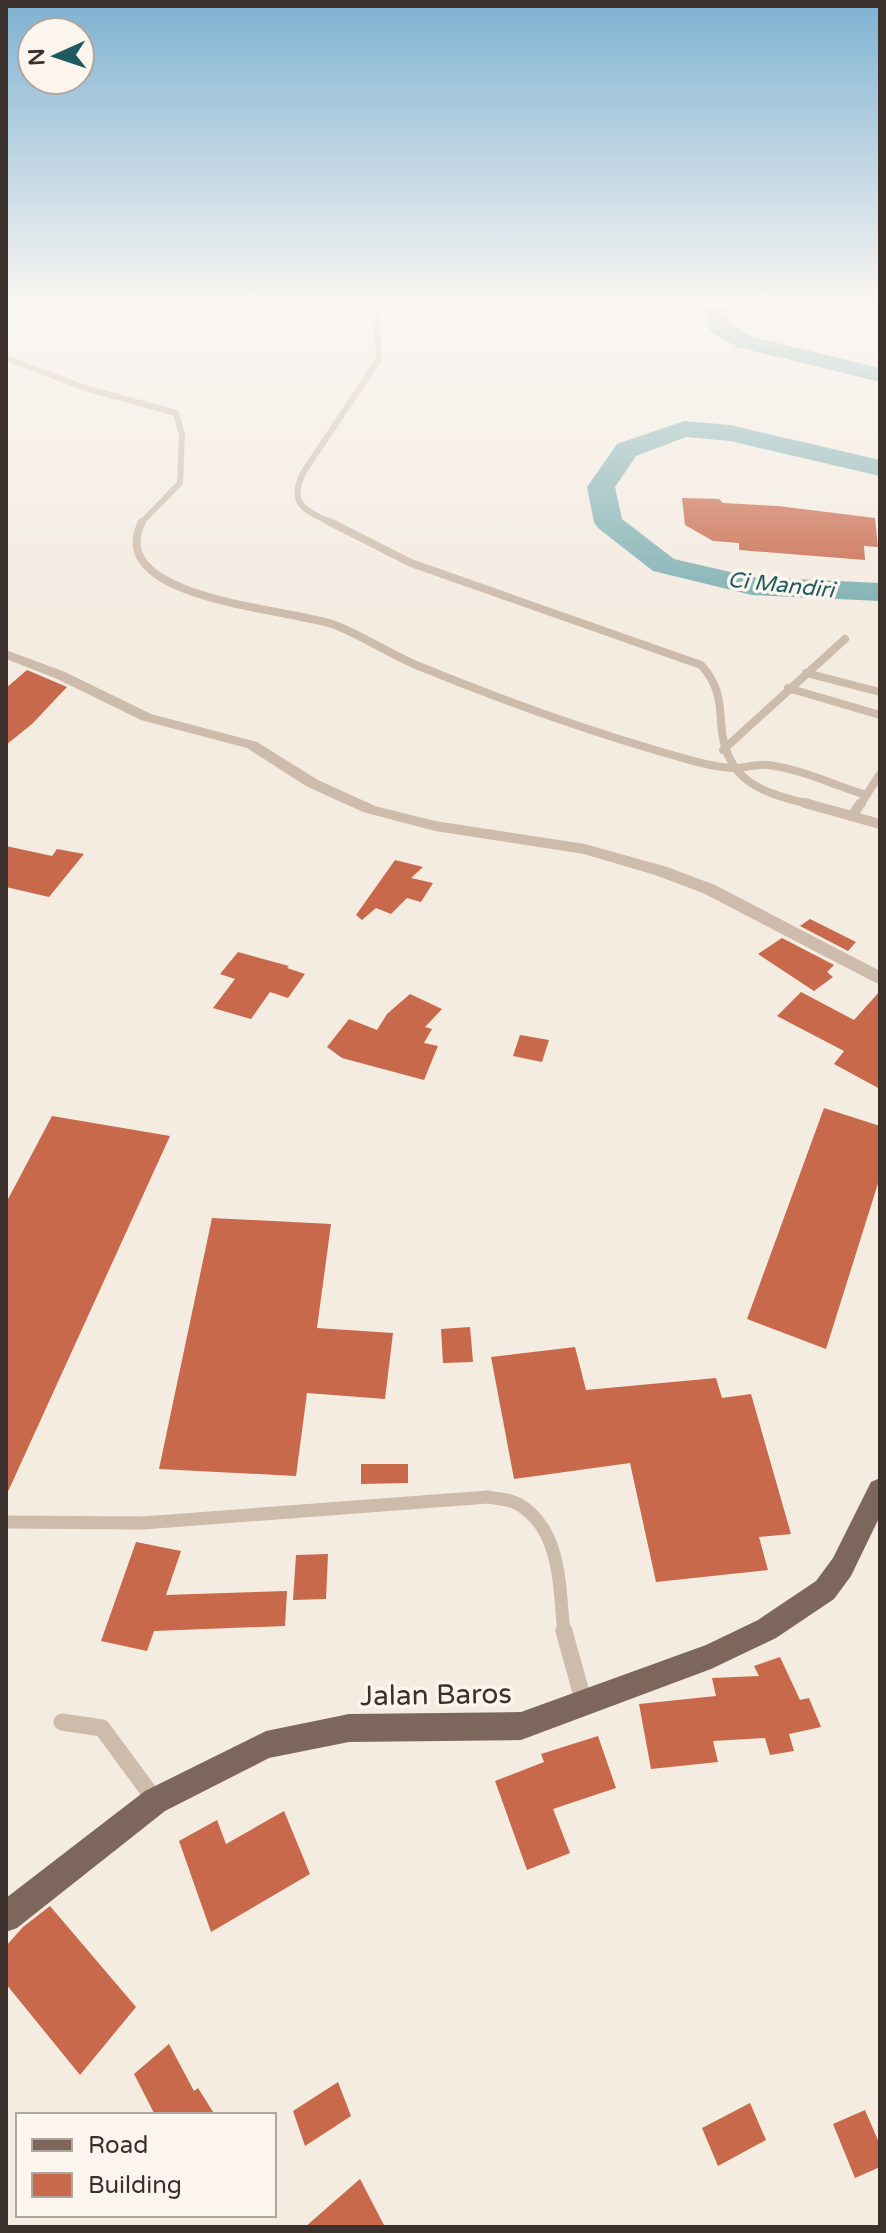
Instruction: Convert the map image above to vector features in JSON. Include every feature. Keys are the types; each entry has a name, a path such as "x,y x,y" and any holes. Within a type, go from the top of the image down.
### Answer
{"main road":[{"name":"Jalan Baros","path":"6,1917 155,1801 266,1745 349,1728 521,1726 711,1656 792,1615 825,1590 848,1555 880,1490"}],"street":[{"path":"6,654 32,662 146,717 252,745 312,783 369,809 450,829 585,849 673,875 709,889 880,979"}],"lane":[{"path":"161,410 178,415 182,435 180,483 142,518 137,531 138,555 161,578 215,600 284,612 333,625 384,650 512,701 655,750 733,768 768,765 866,795"},
{"path":"344,410 303,473 296,491 297,502 302,508 411,563 701,665 711,673 719,689 723,750 733,768 767,791 854,813 880,824"},
{"path":"723,750 845,639"},
{"path":"806,673 880,692"},
{"path":"788,688 880,715"},
{"path":"854,813 880,774"},
{"path":"6,1522 143,1523 488,1497 516,1502 539,1520 550,1539 556,1561 566,1646 584,1704"},
{"path":"62,1722 102,1728 135,1769 155,1801"}],"building":[{"path":"682,498 719,499 723,503 778,506 875,518 878,547 864,546 865,560 739,550 739,543 713,541 685,525"},
{"path":"27,670 67,687 32,724 6,745 6,688"},
{"path":"6,846 52,856 57,849 84,854 49,897 6,887"},
{"path":"395,860 423,867 411,878 433,883 421,902 407,898 391,914 376,908 362,920 356,915"},
{"path":"810,919 856,942 848,951 800,926"},
{"path":"782,938 834,965 827,972 833,977 814,991 758,954"},
{"path":"238,952 289,966 287,968 305,974 288,998 270,992 251,1019 213,1008 235,979 220,974"},
{"path":"880,991 880,1089 834,1064 844,1051 777,1016 801,992 854,1020"},
{"path":"410,994 442,1009 425,1027 432,1029 424,1043 438,1046 424,1080 342,1058 327,1047 349,1019 377,1030 387,1014"},
{"path":"520,1035 549,1040 542,1062 513,1056"},
{"path":"824,1108 880,1126 880,1177 826,1349 747,1319"},
{"path":"52,1116 170,1136 6,1496 6,1203"},
{"path":"212,1218 331,1224 317,1328 393,1333 385,1399 307,1393 296,1476 159,1469"},
{"path":"470,1327 473,1362 443,1363 441,1329"},
{"path":"575,1347 586,1390 716,1378 722,1398 751,1394 791,1534 759,1537 768,1570 656,1582 630,1463 514,1479 491,1357"},
{"path":"361,1464 408,1464 408,1483 361,1484"},
{"path":"136,1542 181,1551 166,1595 287,1591 285,1626 154,1631 147,1651 101,1641"},
{"path":"328,1554 326,1599 293,1600 296,1555"},
{"path":"780,1657 800,1700 809,1698 821,1727 789,1734 794,1751 770,1755 765,1738 713,1741 718,1762 651,1769 639,1704 716,1696 712,1678 759,1676 754,1666"},
{"path":"598,1736 616,1788 553,1809 570,1853 527,1870 495,1781 544,1762 541,1754"},
{"path":"284,1811 310,1874 211,1932 179,1841 217,1820 226,1844"},
{"path":"50,1906 136,2007 80,2075 6,1984 6,1946 23,1927"},
{"path":"169,2044 194,2091 198,2088 214,2113 154,2113 134,2074"},
{"path":"338,2082 351,2116 305,2146 293,2111"},
{"path":"750,2103 766,2140 718,2166 702,2128"},
{"path":"865,2110 880,2145 880,2167 855,2178 833,2124"},
{"path":"360,2179 385,2227 305,2227"}],"waterway":[{"name":"Ci Mandiri","path":"880,468 730,433 684,429 626,450 601,487 608,522 664,565 752,586 880,592"}]}
